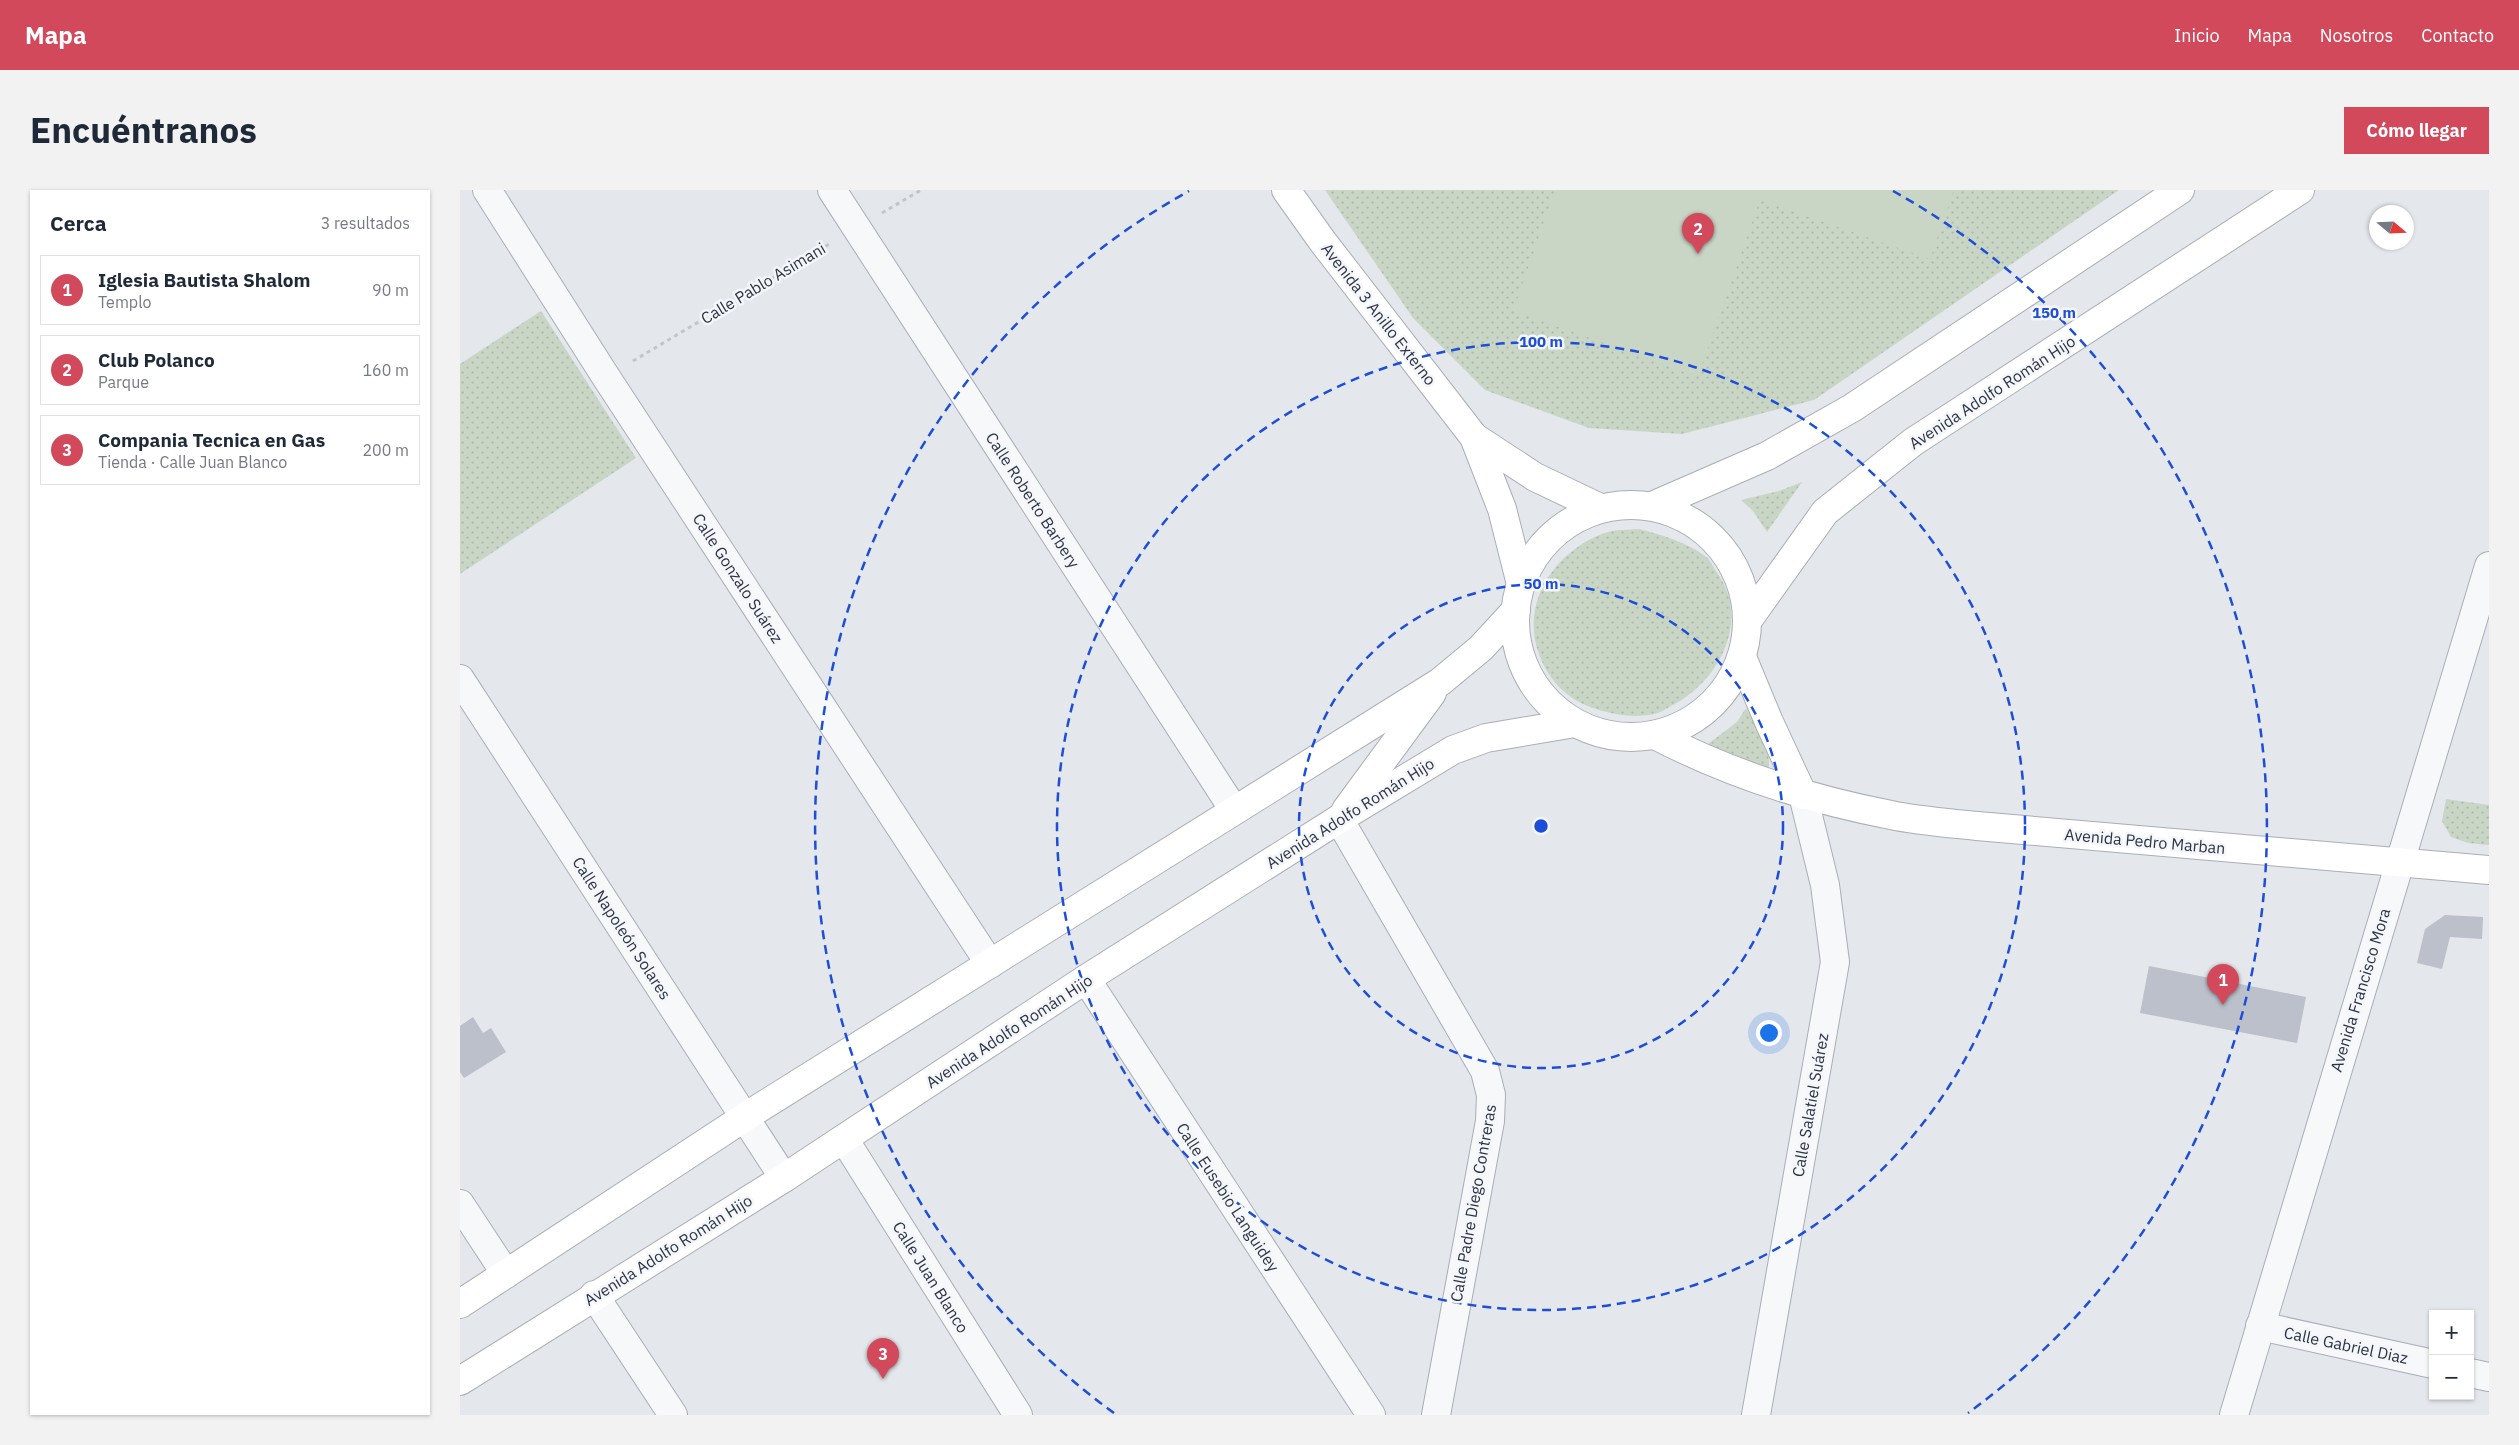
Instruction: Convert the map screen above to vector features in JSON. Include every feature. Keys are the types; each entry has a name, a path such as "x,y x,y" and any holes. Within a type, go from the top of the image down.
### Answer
{"main road":[{"name":"Avenida 3 Anillo Externo","path":"1286,190 1323,242 1474,438 1502,510 1518,597 1518,644 1529,675 1548,703 1575,723"},
{"path":"1652,506 1767,456 1852,408 2180,190"},
{"name":"Avenida Adolfo Román Hijo","path":"1748,620 1825,512 1912,442 2300,190"},
{"name":"Avenida 3 Anillo Externo","path":"1474,438 1535,477 1600,508"},
{"path":"460,1304 745,1117 1440,682 1481,648 1518,597 1539,551 1566,525 1600,508 1626,504 1652,506 1690,520 1720,546 1741,580 1748,620 1742,656 1729,684 1709,708 1683,725 1655,735 1628,738 1610,735 1575,723"},
{"path":"1742,656 1769,722 1804,795"},
{"path":"1339,819 1440,682"},
{"name":"Avenida Adolfo Román Hijo","path":"460,1380 784,1178 1086,979 1339,819 1453,750 1486,738 1575,723"},
{"name":"Avenida Pedro Marban","path":"1655,735 1694,756 1751,778 1804,795 1893,816 1978,826 2489,870"}],"street":[{"name":"Calle Gonzalo Suárez","path":"487,190 606,377 990,964"},
{"name":"Calle Roberto Barbery","path":"832,190 1234,810"},
{"name":"Avenida Francisco Mora","path":"2234,1415 2489,566"},
{"name":"Calle Napoleón Solares","path":"460,678 784,1178"},
{"name":"Calle Salatiel Suárez","path":"1756,1415 1835,962 1825,885 1804,795"},
{"name":"Calle Padre Diego Contreras","path":"1339,819 1485,1071 1492,1095 1490,1121 1436,1415"},
{"name":"Calle Eusebio Languidey","path":"1086,979 1371,1415"},
{"name":"Calle Juan Blanco","path":"844,1139 1018,1415"},
{"path":"460,1204 506,1274"},
{"path":"594,1295 673,1415"},
{"name":"Calle Gabriel Diaz","path":"2260,1326 2429,1363"},
{"path":"2474,1373 2489,1377"}],"path":[{"name":"Calle Pablo Asimani","path":"606,377 921,190"}],"green space":[{"path":"1325,190 2119,190 1814,400 1682,434 1589,428 1485,390 1413,318"},
{"path":"1555,190 1954,190 1930,259 1760,200 1698,376 1513,311"},
{"path":"541,311 636,458 460,574 460,364"},
{"path":"1802,482 1767,532 1753,511 1741,500 1779,491"},
{"path":"1639,529 1682,543 1698,551 1711,562 1727,592 1731,611 1730,629 1725,647 1717,664 1705,680 1691,693 1658,713 1627,716 1596,709 1577,701 1555,682 1549,675 1540,657 1535,638 1534,619 1537,600 1545,583 1555,568 1569,554 1584,543 1606,532"},
{"path":"1746,708 1766,747 1769,763 1768,769 1720,752 1708,744 1737,722"},
{"path":"2446,799 2489,805 2489,845 2468,843 2451,837 2442,821"}],"building":[{"path":"2445,915 2483,917 2482,939 2450,937 2442,969 2417,963 2425,929"},
{"path":"2149,966 2306,997 2297,1043 2140,1013"},
{"path":"473,1017 483,1033 491,1028 506,1052 464,1078 460,1072 460,1026"}],"place":[{"name":"Club Polanco","path":"1698,254"},
{"name":"Iglesia Bautista Shalom","path":"2223,1005"},
{"name":"Compania Tecnica en Gas","path":"883,1379"}]}
